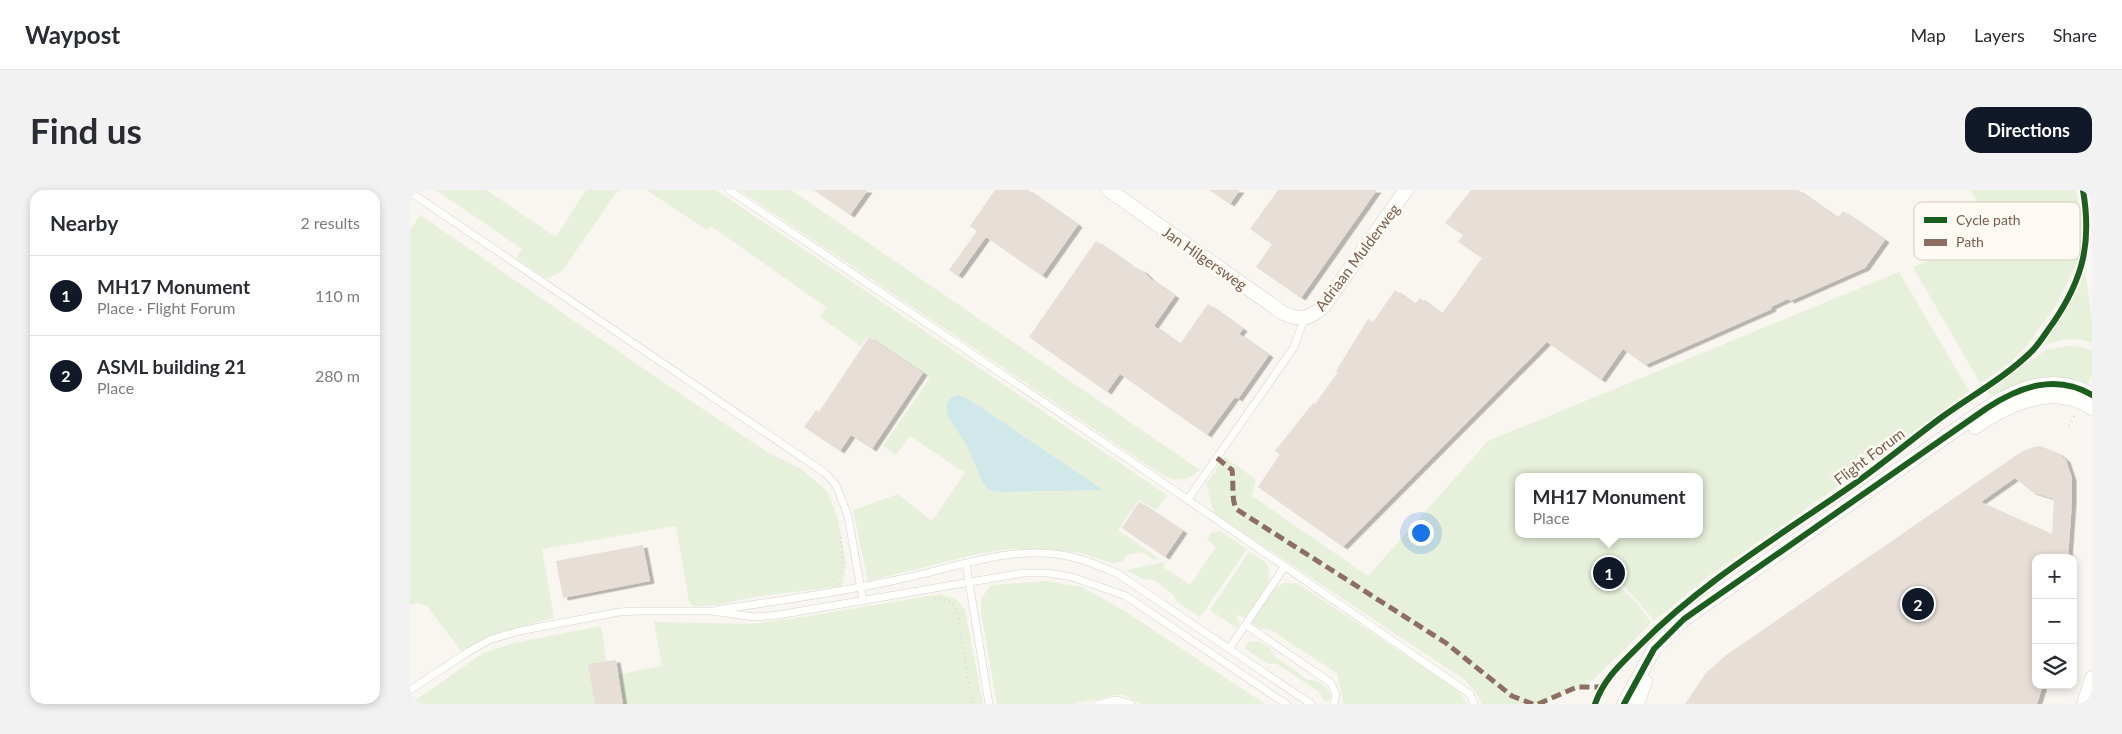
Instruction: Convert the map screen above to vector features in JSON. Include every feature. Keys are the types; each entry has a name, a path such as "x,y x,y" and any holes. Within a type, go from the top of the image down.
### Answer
{"street":[{"name":"Jan Hilgersweg","path":"1109,190 1284,313 1294,318 1304,319"},
{"name":"Adriaan Mulderweg","path":"1304,319 1310,318 1323,307 1406,190"},
{"name":"Flight Forum","path":"1624,704 1660,648 1684,620 1723,591 2007,395 2039,384 2064,385 2092,396"},
{"name":"Flight Forum","path":"1660,648 1701,616 1982,422 2011,406 2032,398 2060,396 2086,404 2092,408"},
{"path":"1637,704 1660,648"},
{"path":"2084,704 2092,678"}],"lane":[{"path":"729,190 1285,566 1470,694 1474,704"},
{"path":"410,192 826,473 836,485 848,516 862,601"},
{"path":"1188,500 1294,347 1304,319"},
{"path":"410,690 489,640 519,631 620,612 711,611 898,580 966,562 1005,556 1044,554 1070,556 1093,563 1118,574 1311,704"},
{"path":"966,562 989,704"},
{"path":"1229,649 1285,566"},
{"path":"711,611 755,618 1023,573 1048,573 1093,583 1126,596 1286,704"},
{"path":"1246,625 1331,683 1336,695 1334,704"},
{"path":"1098,704 1116,700 1131,704"}],"path":[{"path":"826,584 837,578 842,572 843,560 840,532"},
{"path":"932,599 943,599 954,604 957,610 972,704"}],"green space":[{"path":"436,190 486,190 556,237 586,190 618,190 562,271 547,279 516,258 522,249"},
{"path":"646,190 716,190 1167,495 1156,510 1139,500 1118,530 1158,558 1154,560 1143,552 1127,555 1123,562 1113,563 1080,553 1045,549 1011,549 977,554 868,581 853,510 898,494 932,521 965,473 910,436 896,455 883,446 930,378 868,336 861,346 820,317 826,307 711,226 707,230","holes":["959,395 970,400 1102,490 1001,492 989,490 983,483 967,446 948,417"]},
{"path":"739,190 791,190 1200,470 1184,479 1164,476"},
{"path":"1970,190 2075,190 2079,202 1977,202"},
{"path":"2080,205 2081,208 2083,229 2080,248"},
{"path":"420,215 767,452 801,469 827,491 838,519 846,565 842,586 694,607 689,602 676,526 542,549 554,618 506,632 461,651 427,606 419,603 410,605 410,230"},
{"path":"1930,260 2078,260 2056,305 2025,348 2009,363 1980,383 1913,267"},
{"path":"1899,272 1969,391 1853,476 1705,579 1654,621 1611,571 1607,570 1605,573 1607,581 1620,587 1637,603 1651,623 1594,679 1576,690 1541,704 1482,704 1475,691 1465,680 1214,513 1206,484 1225,457 1256,480 1252,496 1368,576 1488,441"},
{"path":"2085,273 2092,318 2092,343 2072,339 2053,342 2040,347 2067,308"},
{"path":"2068,346 2083,347 2092,351 2092,375 2085,388 1992,395 1985,391 2046,350"},
{"path":"1220,531 1247,549 1200,617 1176,601 1173,594 1154,580 1143,579 1126,570 1165,562 1163,567 1190,585 1216,547 1207,539 1211,533"},
{"path":"1249,552 1266,564 1269,570 1269,577 1263,592 1245,618 1239,615 1236,618 1240,622 1237,628 1210,610"},
{"path":"1047,581 1082,587 1123,610 1265,704 1141,704 1123,695 1115,695 1074,704 997,704 981,612 981,599 991,585"},
{"path":"1284,583 1297,583 1459,691 1467,704 1342,704 1337,673 1269,629 1260,629 1251,623 1275,588"},
{"path":"941,594 957,600 965,610 983,704 410,704 483,653 514,643 601,626 607,665 590,680 662,666 654,622 751,624"},
{"path":"1259,641 1270,648 1275,657 1308,680 1319,682 1325,687 1331,696 1329,700 1325,702 1318,691 1277,664 1268,664 1247,650 1245,645 1248,642"}],"water":[{"path":"959,395 970,400 1103,490 1001,492 989,490 983,483 967,446 948,417 946,406 950,398"}],"building":[{"path":"814,190 868,190 850,215"},
{"path":"995,190 1028,190 1078,225 1042,276 986,237 958,276 949,270 977,231 970,226"},
{"path":"1209,190 1240,190 1230,204"},
{"path":"1278,190 1377,190 1301,298 1256,267 1272,244 1250,229"},
{"path":"1471,190 1798,190 1838,218 1843,211 1885,240 1865,268 1790,301 1788,299 1771,307 1772,309 1645,365 1623,349 1601,380 1547,342 1343,547 1258,487 1280,454 1275,451 1313,403 1315,404 1338,372 1336,371 1368,319 1373,322 1395,290 1415,304 1420,298 1442,314 1482,258 1458,242 1463,235 1445,223"},
{"path":"1096,241 1132,266 1143,271 1175,296 1154,326 1180,344 1208,304 1243,329 1239,334 1269,355 1238,399 1235,397 1207,435 1120,374 1107,392 1029,337"},
{"path":"869,337 923,373 872,449 851,435 840,451 804,427 816,410 819,412"},
{"path":"2040,446 2058,453 2066,460 2072,478 2068,554 2032,554 2032,689 2042,689 2037,704 1685,704 1706,673 1725,656 2021,452","holes":["2015,478 2032,492 2054,499 2052,534 1981,502"]},
{"path":"1139,502 1183,531 1165,557 1122,528"},
{"path":"643,545 650,581 563,598 556,561"},
{"path":"616,660 623,704 595,704 588,664"}],"marked path":[{"path":"1217,458 1232,470 1236,509 1446,643 1512,696 1533,704"},
{"path":"1538,704 1577,687 1601,687"}],"cycle path":[{"path":"1595,704 1603,686 1620,665 1664,622 1690,600 1716,579 1865,476 1942,417 2009,371 2033,350 2063,307 2078,276 2083,260 2086,227 2083,190"},
{"path":"1624,704 1654,649 1684,619 1987,408 2012,394 2038,385 2065,385 2078,388 2092,395"}],"place":[{"name":"MH17 Monument","path":"1609,573"},
{"name":"ASML building 21","path":"1918,604"}]}
